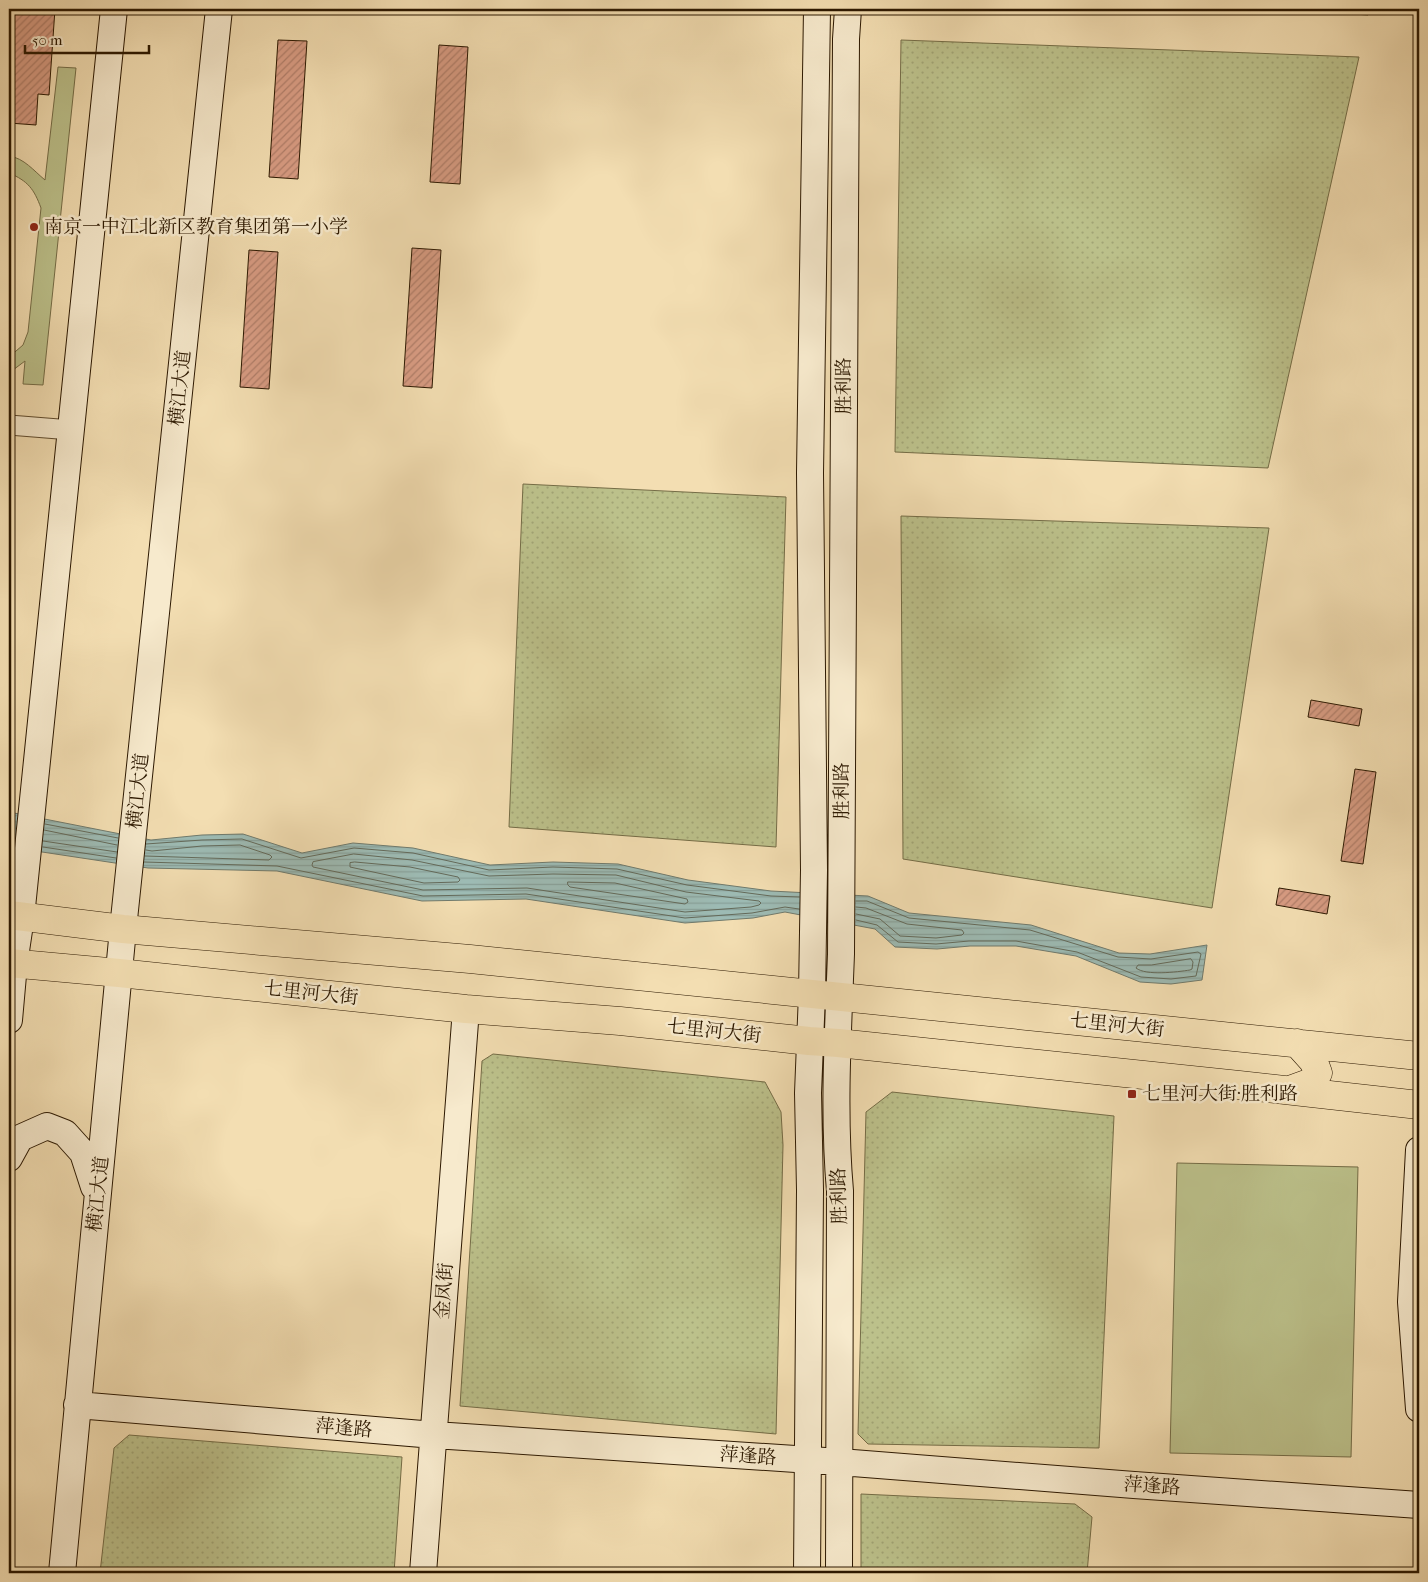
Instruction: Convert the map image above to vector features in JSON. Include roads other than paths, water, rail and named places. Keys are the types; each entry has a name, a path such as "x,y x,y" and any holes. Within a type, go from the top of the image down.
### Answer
{"main road":[{"name":"七里河大街","path":"15,916 123,928 470,959 1419,1056"},
{"name":"七里河大街","path":"12,964 119,973 466,1009 620,1021 809,1041 838,1042 1290,1090 1419,1106"},
{"path":"1290,1090 1312,1082 1318,1073 1314,1062 1297,1043"}],"street":[{"path":"9,1020 15,916 25,878 114,9"},
{"name":"横江大道","path":"62,1573 123,928 219,9"},
{"name":"胜利路","path":"807,1573 810,1190 808,1093 814,870 810,472 817,9"},
{"name":"胜利路","path":"838,1573 840,1191 837,1157 841,954 846,69 848,9"},
{"path":"9,425 71,430"},
{"name":"金凤街","path":"423,1573 466,1009"},
{"path":"9,1158 20,1138 47,1126 66,1133 83,1153 97,1198"},
{"path":"1419,1150 1412,1302 1419,1409"},
{"path":"810,1190 819,1182 827,1180 834,1182 840,1191"},
{"name":"萍逢路","path":"77,1405 434,1435 1419,1504"}],"water":[{"path":"9,812 151,840 202,835 243,834 302,853 353,843 413,848 490,865 553,862 618,864 688,880 771,891 868,896 909,913 1031,925 1119,953 1150,954 1207,945 1202,980 1171,984 1140,982 1076,956 1016,946 970,946 937,949 895,947 875,929 785,912 753,918 685,923 526,899 422,901 277,871 148,868 9,847"}],"place":[{"name":"南京一中江北新区教育集团第一小学","path":"34,227"},
{"name":"七里河大街·胜利路","path":"1132,1094"}]}
